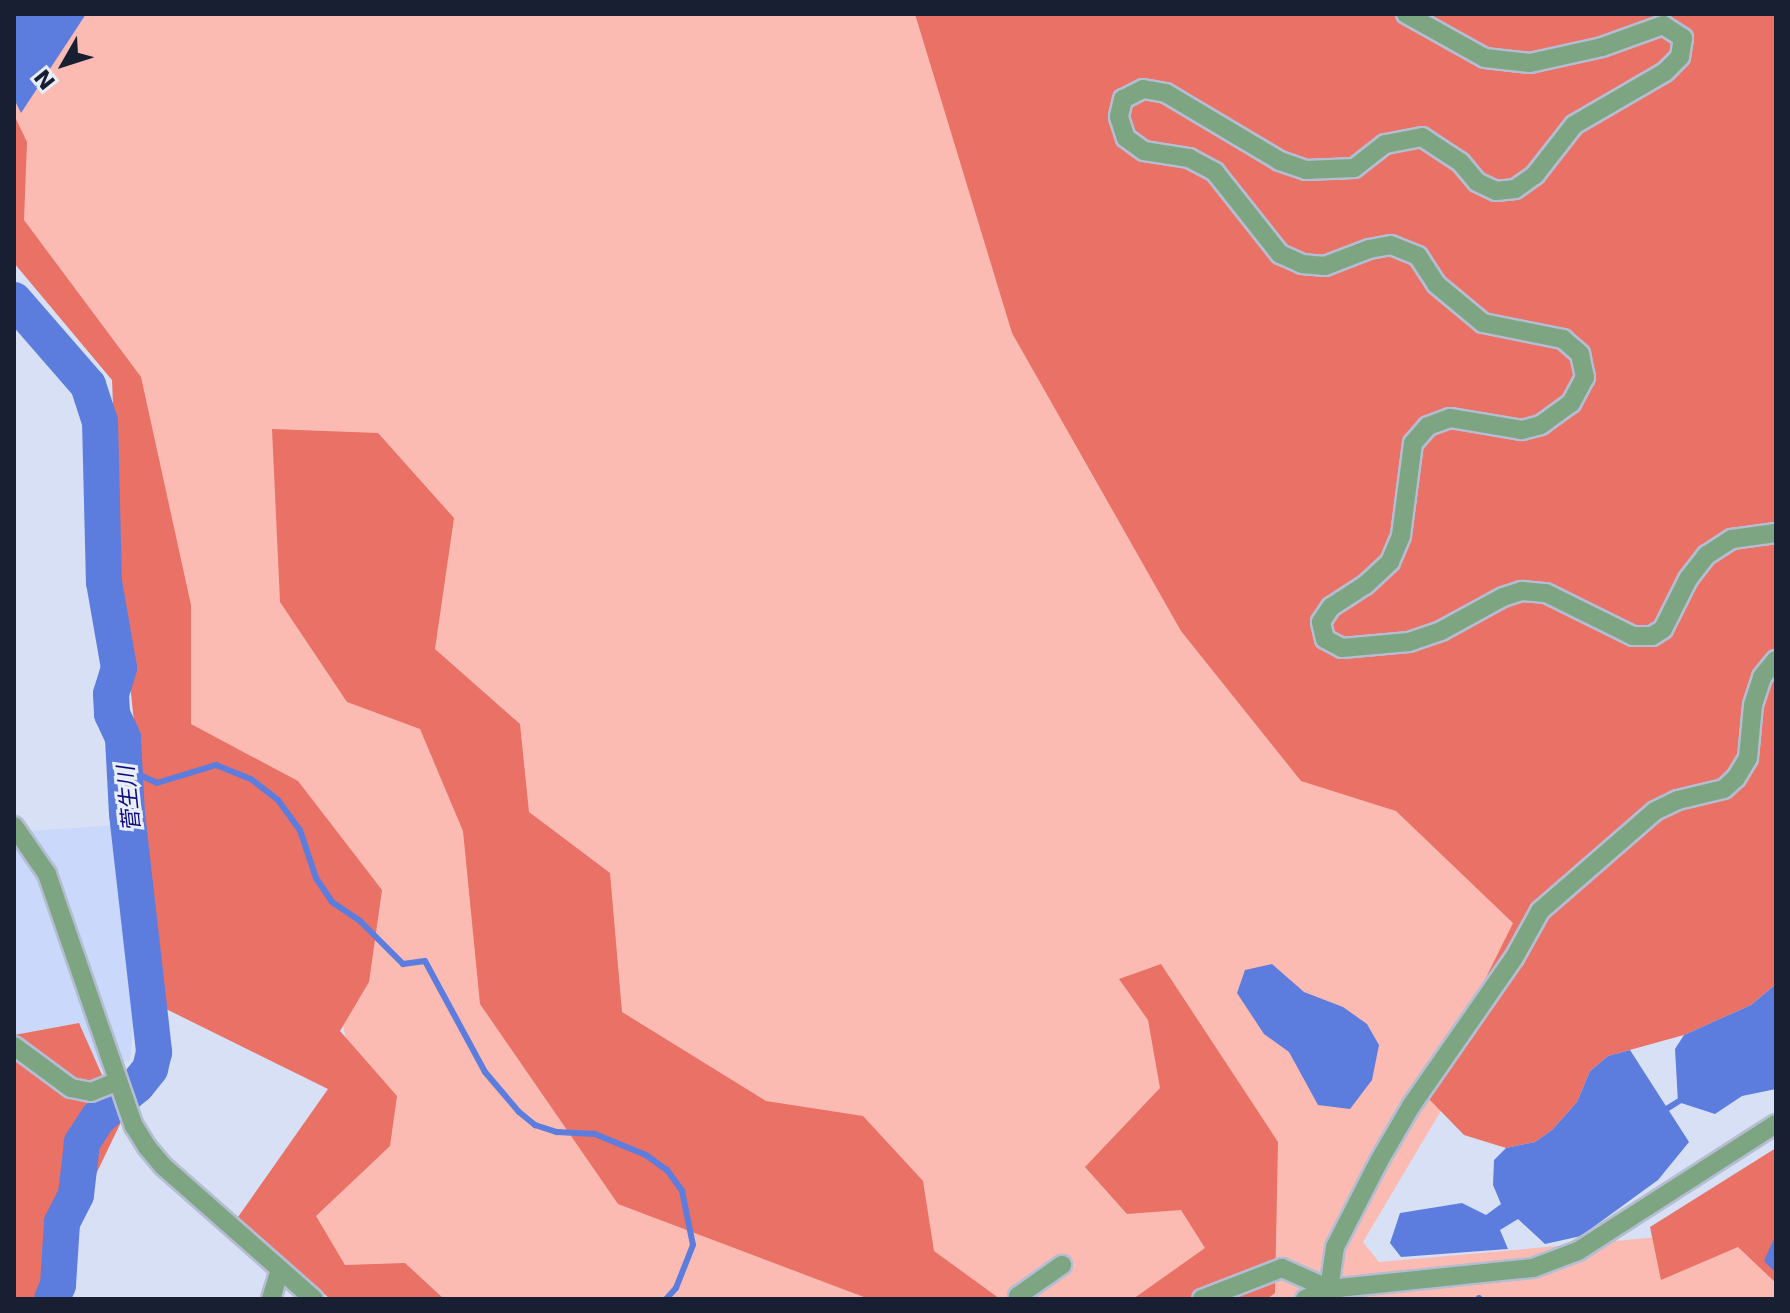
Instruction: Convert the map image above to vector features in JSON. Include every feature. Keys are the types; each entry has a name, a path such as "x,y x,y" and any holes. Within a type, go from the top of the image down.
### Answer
{"street":[{"path":"1406,14 1485,58 1530,63 1602,47 1663,25 1683,38 1680,57 1665,72 1574,125 1535,175 1515,189 1496,191 1477,182 1460,162 1422,137 1385,144 1354,168 1306,170 1280,161 1166,93 1143,89 1123,99 1119,117 1126,138 1144,151 1189,158 1215,172 1280,254 1302,264 1325,266 1369,249 1391,245 1418,256 1436,284 1483,323 1563,339 1580,354 1585,377 1571,403 1541,425 1522,430 1450,418 1428,426 1413,443 1401,536 1390,562 1365,585 1331,607 1321,622 1325,639 1342,648 1409,642 1441,631 1503,597 1522,591 1546,593 1633,636 1652,636 1663,629 1688,579 1707,555 1732,539 1776,533"},
{"path":"1329,1289 1335,1247 1379,1161 1411,1106 1514,958 1540,911 1655,811 1678,800 1724,789 1736,778 1748,758 1753,705 1762,677 1776,660"},
{"path":"14,826 47,874 134,1126 163,1166 314,1299"},
{"path":"14,1046 71,1088 91,1092 118,1081"},
{"path":"1305,1299 1329,1289 1533,1268 1578,1251 1776,1124"},
{"path":"1022,1299 1018,1296 1062,1265"},
{"path":"1202,1299 1282,1268 1329,1289"},
{"path":"271,1299 280,1269"}],"shaded area":[{"path":"14,14 932,14 1526,913 1534,954 1363,1242 1379,1262 1682,1235 1776,1188 1776,1299 359,1299 276,1227 355,1077 288,792 173,723 136,388 14,230"},
{"path":"915,14 1776,14 1776,984 1751,1005 1684,1035 1608,1056 1590,1071 1577,1102 1552,1130 1535,1142 1506,1148 1464,1135 1427,1097 1513,923 1396,811 1301,781 1181,631 1012,333"},
{"path":"14,115 27,142 24,220 141,377 191,605 191,724 298,781 382,890 369,982 340,1031 397,1096 390,1146 316,1216 345,1265 405,1263 444,1299 330,1299 238,1217 328,1089 164,1008 121,598 112,380 14,263"},
{"path":"272,429 378,433 454,518 435,649 520,724 529,812 610,873 622,1012 766,1101 863,1116 923,1181 934,1251 1000,1299 869,1299 618,1204 480,1004 463,831 420,729 347,702 280,602"},
{"path":"120,825 136,996 130,1060 100,1069 79,1023 14,1035 14,849 29,831"},
{"path":"1161,964 1278,1142 1275,1293 1267,1299 1133,1299 1205,1248 1181,1210 1127,1214 1085,1167 1160,1088 1148,1020 1119,979"},
{"path":"79,1023 122,1120 36,1299 14,1299 14,1035"},
{"path":"1776,1148 1776,1283 1738,1247 1661,1280 1650,1227"}],"water":[{"path":"14,14 86,14 21,113 14,99"},
{"path":"1272,964 1304,992 1343,1007 1367,1024 1379,1045 1372,1080 1350,1109 1318,1105 1289,1052 1264,1034 1237,993 1245,970"},
{"path":"1776,984 1776,1089 1742,1096 1715,1114 1678,1102 1675,1049 1684,1035 1751,1005"},
{"path":"1630,1050 1689,1142 1658,1180 1581,1236 1545,1244 1518,1219 1500,1230 1508,1249 1401,1257 1390,1243 1400,1213 1462,1203 1486,1215 1501,1204 1493,1185 1494,1160 1506,1148 1535,1142 1552,1130 1577,1102 1590,1071 1608,1056"},
{"path":"1776,1234 1776,1273 1764,1261"}],"waterway":[{"name":"菅生川","path":"14,300 88,385 100,421 104,582 119,668 111,694 112,714 123,738 127,814 154,1052 150,1069 137,1085 98,1118 82,1143 76,1195 62,1223 58,1285 52,1299"},
{"path":"126,769 157,783 216,765 251,779 278,800 300,830 316,878 332,902 360,921 403,964 425,961 485,1072 519,1112 535,1125 557,1132 595,1134 646,1155 667,1170 682,1191 693,1245 676,1288 666,1299"},
{"path":"1660,1113 1681,1100"}]}
